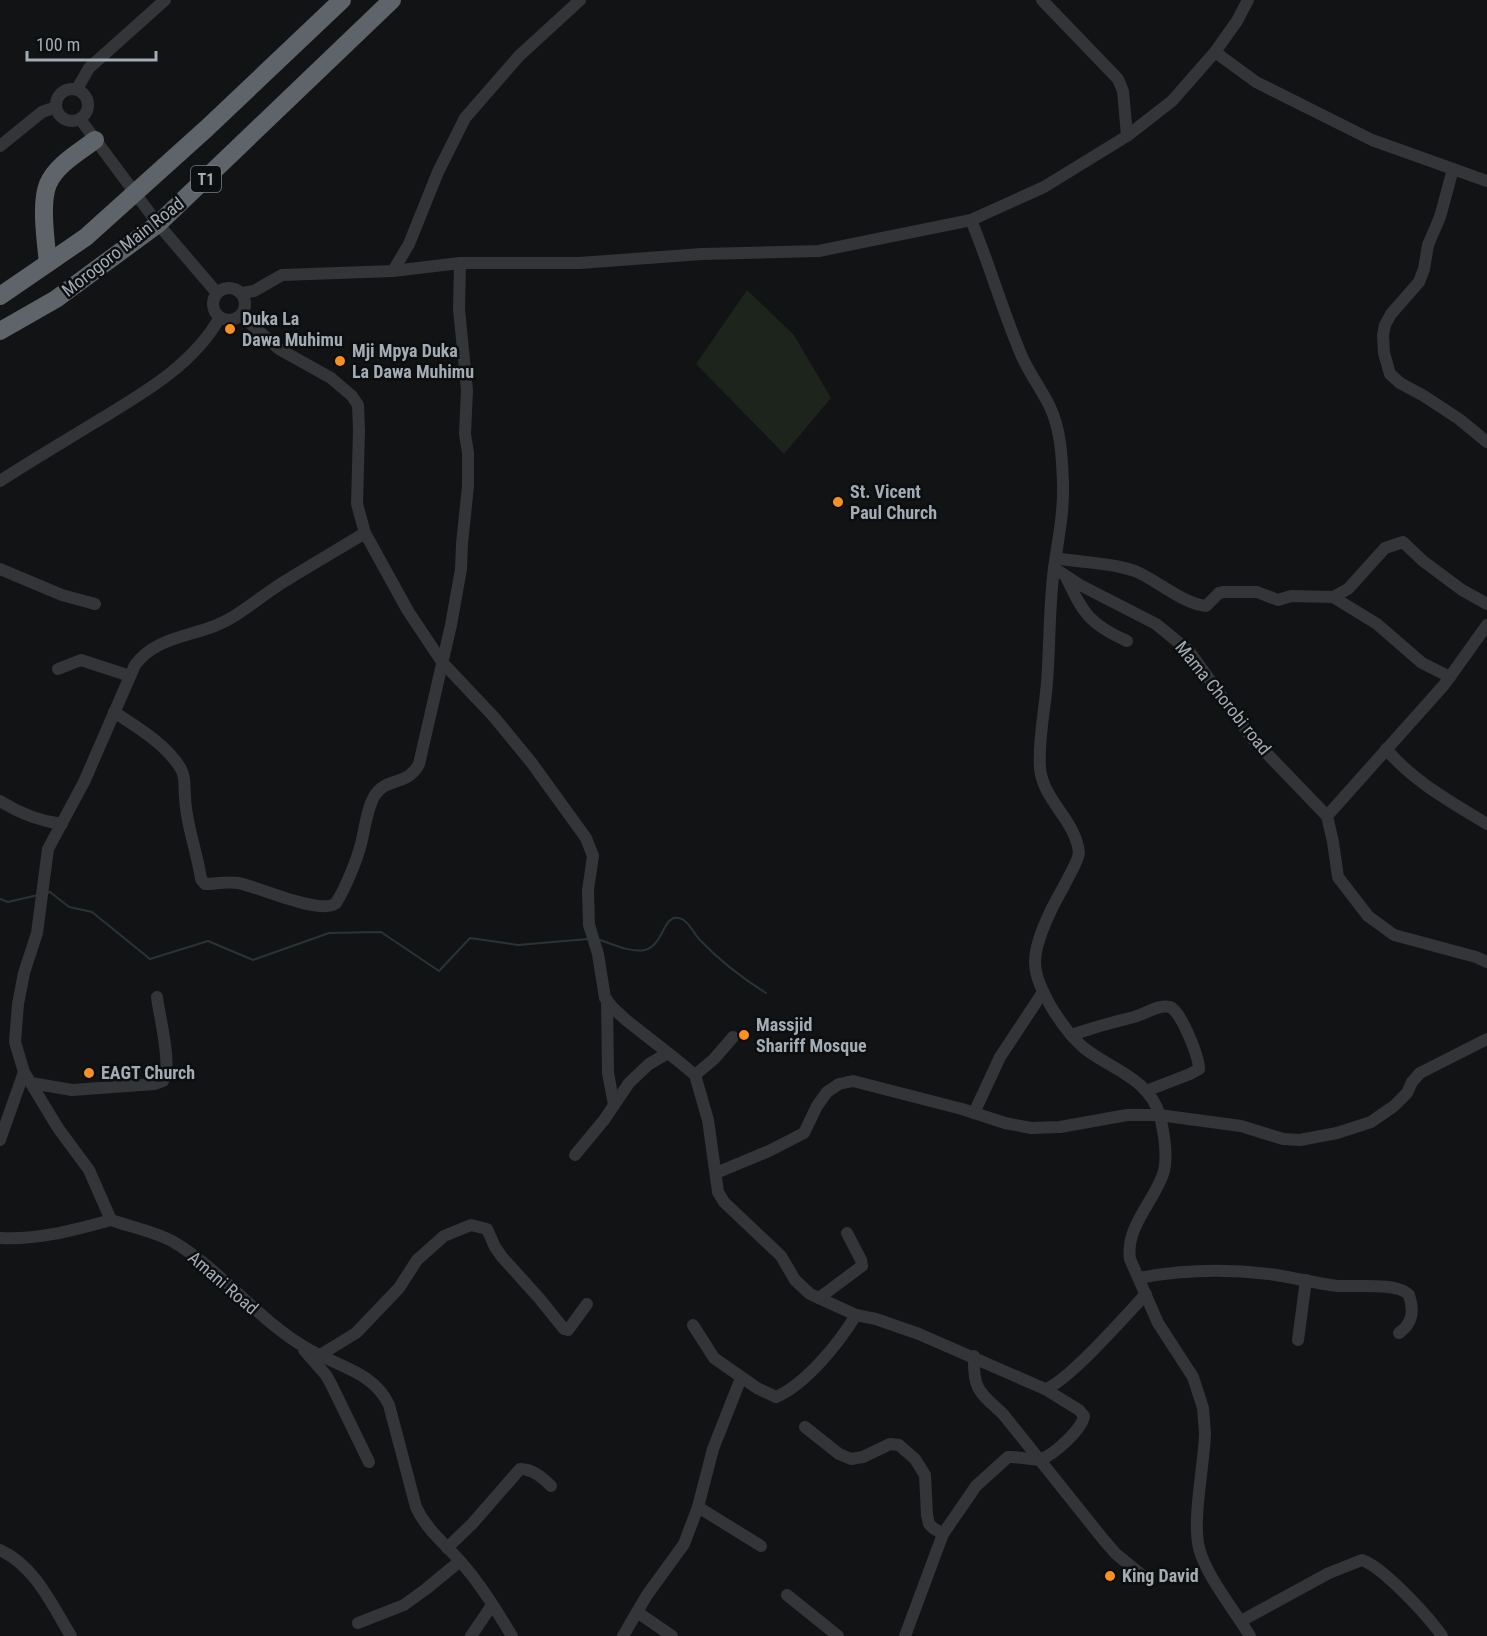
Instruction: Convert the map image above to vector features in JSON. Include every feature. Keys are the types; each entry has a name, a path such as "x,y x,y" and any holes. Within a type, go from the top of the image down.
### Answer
{"highway":[{"name":"Morogoro Main Road","path":"0,296 86,237 207,128 342,0"},
{"name":"Morogoro Main Road","path":"0,332 56,299 158,224 392,0"},
{"path":"48,264 44,210 48,185 62,165 95,140"}],"street":[{"path":"393,272 409,244 438,172 465,118 519,56 580,0"},
{"path":"1042,0 1110,68 1118,79 1123,91 1127,136"},
{"path":"242,293 246,302 241,315 229,320 220,317 213,306 217,293 230,287 242,293 254,291 282,275 393,272 460,263 579,263 702,254 819,251 970,220 1044,187 1127,136 1172,101 1215,52 1248,0"},
{"path":"77,89 89,68 161,2"},
{"path":"1215,52 1256,82 1372,140 1487,181"},
{"path":"77,89 85,95 88,103 87,112 80,119 67,121 59,116 56,107 57,98 64,91 77,89"},
{"path":"0,146 42,112 56,107"},
{"path":"80,119 158,224 217,293"},
{"path":"1453,169 1440,217 1428,245 1419,282 1391,314 1385,325 1384,353 1390,374 1400,383 1433,401 1487,442"},
{"path":"970,220 988,260 1020,353 1030,375 1050,407 1057,425 1064,486 1055,563 1040,769 1043,785 1073,833 1079,853 1051,911 1037,951 1036,970 1043,992 1071,1035 1098,1058 1131,1076 1146,1091 1160,1116 1166,1152 1164,1170 1142,1214 1129,1251 1130,1259 1158,1323 1185,1362 1197,1387 1205,1434 1197,1531 1199,1549 1208,1568 1250,1636"},
{"path":"114,712 155,742 182,771 185,781 186,814 201,879 205,884 237,883 295,900 332,906 340,897 360,847 375,796 387,784 407,779 419,764 461,569 468,486 468,453 465,434 467,390 459,309 460,263"},
{"path":"241,315 279,349 331,378 352,396 357,405 359,430 357,504 365,533 408,611 442,662 494,717 531,762 592,851 593,860 588,890 589,918 607,1000 608,1073 614,1106"},
{"path":"0,481 138,397 176,368 209,336 220,317"},
{"path":"0,1238 30,1238 58,1234 111,1220 89,1170 58,1128 27,1078 15,1042 18,1004 24,973 37,933 48,849 84,782 135,665 148,651 160,644 208,628 240,614 280,584 365,533"},
{"path":"1055,563 1109,565 1133,570 1203,606 1209,605 1219,593 1224,592 1257,592 1278,600 1291,596 1333,597 1342,594 1357,580 1385,548 1403,542 1423,561 1462,590 1487,604"},
{"name":"Mama Chorobi road","path":"1055,563 1066,576 1156,624 1182,645 1197,661 1245,730 1327,816 1334,842 1338,877 1368,916 1394,935 1487,962"},
{"path":"0,569 62,595 95,604"},
{"path":"1066,576 1077,600 1089,618 1100,627 1126,641"},
{"path":"1333,597 1377,624 1422,663 1450,677"},
{"path":"1327,816 1450,677 1487,625"},
{"path":"58,669 81,660 130,676"},
{"path":"1386,750 1423,784 1487,824"},
{"path":"0,801 14,810 42,821 62,824"},
{"path":"974,1113 1005,1048 1043,992"},
{"path":"27,1078 72,1090 164,1082 167,1076 167,1059 157,997"},
{"path":"607,1000 626,1020 695,1075 708,1120 718,1192 724,1202 781,1256 802,1288 856,1315 876,1319 974,1356 1045,1389 1079,1410 1084,1416 1078,1429 1051,1454 1039,1459 1012,1456 1006,1458 976,1486 943,1534 905,1636"},
{"path":"1071,1035 1166,1006 1173,1009 1182,1022 1200,1067 1190,1074 1146,1091"},
{"path":"695,1075 714,1059 733,1037"},
{"path":"716,1173 770,1151 804,1133 817,1106 827,1092 832,1087 855,1081 1005,1123 1044,1129 1127,1114 1241,1126 1291,1140 1306,1140 1371,1122 1383,1115 1407,1093 1412,1082 1420,1073 1487,1039"},
{"path":"575,1155 614,1106 629,1083 649,1064 668,1053"},
{"path":"0,1140 27,1078"},
{"name":"Amani Road","path":"111,1220 162,1237 181,1247 218,1275 269,1323 320,1355 362,1375 382,1391 389,1405 416,1507 428,1528 460,1561 512,1636"},
{"path":"320,1355 356,1333 399,1288 417,1260 444,1236 471,1224 487,1229 502,1257 564,1329 568,1330 572,1327 587,1304"},
{"path":"819,1298 862,1266 847,1233"},
{"path":"1139,1278 1177,1273 1228,1272 1266,1274 1335,1286 1394,1288 1404,1291 1411,1300 1412,1313 1409,1325 1399,1333"},
{"path":"1298,1340 1306,1280"},
{"path":"1045,1389 1054,1385 1078,1364 1146,1294"},
{"path":"693,1325 714,1358 741,1378 776,1397 798,1383 825,1356 843,1336 856,1315"},
{"path":"295,1341 326,1375 369,1462"},
{"path":"974,1356 974,1379 977,1388 1003,1414 1116,1554 1143,1576"},
{"path":"623,1636 651,1589 681,1549 698,1507 713,1449 741,1378"},
{"path":"805,1427 839,1454 851,1459 863,1457 890,1444 899,1445 915,1459 924,1473 928,1519 932,1527 943,1534"},
{"path":"1050,1473 1051,1454"},
{"path":"447,1548 472,1524 520,1469 527,1469 538,1475 551,1486"},
{"path":"698,1507 761,1546"},
{"path":"0,1550 17,1561 45,1590 71,1636"},
{"path":"1241,1621 1329,1573 1362,1560 1380,1571 1418,1607 1442,1636"},
{"path":"358,1623 404,1605 460,1561"},
{"path":"787,1594 838,1636"},
{"path":"471,1636 492,1605"},
{"path":"637,1612 672,1636"}],"shaded area":[{"path":"747,290 794,335 831,398 784,454 696,364"}],"waterway":[{"path":"46,893 50,892 69,907 92,912 150,959 208,941 253,960 329,933 381,932 439,971 470,938 518,945 588,939"},
{"path":"0,899 8,902 38,895"},
{"path":"600,940 628,949 645,950 656,942 670,921 674,918 683,919 698,938 724,963 766,993"}],"place":[{"name":"Duka La Dawa Muhimu","path":"230,329"},
{"name":"Mji Mpya Duka La Dawa Muhimu","path":"340,361"},
{"name":"St. Vicent Paul Church","path":"838,502"},
{"name":"Massjid Shariff Mosque","path":"744,1035"},
{"name":"EAGT Church","path":"89,1073"},
{"name":"King David","path":"1110,1576"}]}
